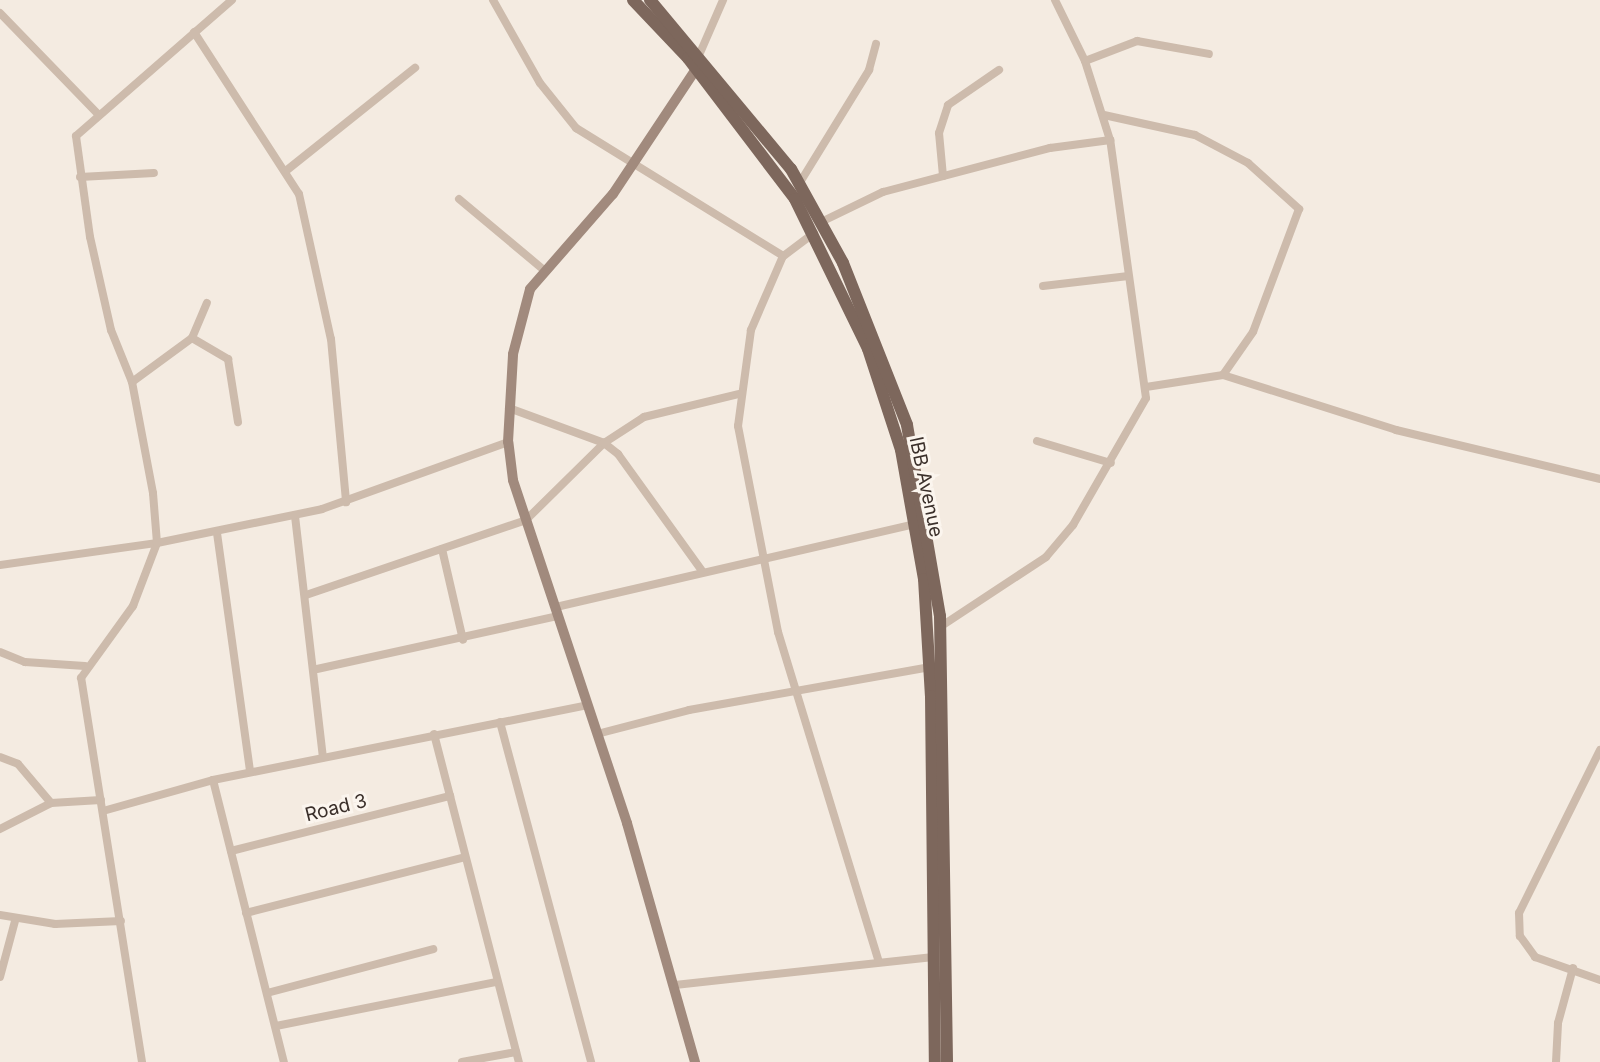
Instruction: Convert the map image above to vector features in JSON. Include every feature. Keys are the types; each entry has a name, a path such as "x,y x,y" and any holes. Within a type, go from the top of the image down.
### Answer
{"main road":[{"name":"IBB Avenue","path":"632,0 696,69 771,161 818,227 872,360 915,523 930,667 935,1062"},
{"path":"650,0 700,52 799,184 907,425 934,553 940,627 947,1062"}],"street":[{"path":"142,1062 82,692 85,666 124,623 157,543 132,382 111,330 80,177 76,136 98,114 232,0"},
{"path":"494,0 563,113 632,167 783,256"},
{"path":"700,52 723,0"},
{"path":"940,627 1046,557 1111,463 1143,408 1146,387 1110,140 1085,61 1055,0"},
{"path":"0,13 98,114"},
{"path":"194,32 287,170 306,218 331,339 346,502"},
{"path":"1085,61 1136,41 1209,54"},
{"path":"799,184 869,70 876,44"},
{"path":"287,170 415,68"},
{"path":"695,1062 675,985 588,705 526,520 508,442 509,408 520,315 544,270 632,167 696,69"},
{"path":"943,176 939,133 948,105 999,70"},
{"path":"1104,115 1195,135 1248,163 1299,209 1253,332 1223,375"},
{"path":"878,960 795,689 745,476 738,394 751,330 783,256 818,227 883,192 943,176 1110,140"},
{"path":"80,177 154,173"},
{"path":"458,199 544,270"},
{"path":"1043,286 1128,276"},
{"path":"132,382 192,338 207,303"},
{"path":"192,338 228,359 238,422"},
{"path":"1146,387 1223,375 1396,430 1600,479"},
{"path":"306,595 526,520 604,443 643,416 738,394"},
{"path":"509,408 604,443 663,508 702,571"},
{"path":"1037,441 1111,463"},
{"path":"0,565 157,543 295,516 346,502 508,442"},
{"path":"295,516 317,669 323,757"},
{"path":"317,669 463,640 557,611 762,555 915,523"},
{"path":"217,533 250,772"},
{"path":"442,549 463,640"},
{"path":"0,652 25,662 85,666"},
{"path":"597,734 795,689 930,667"},
{"path":"103,811 213,780 588,705"},
{"path":"500,722 591,1062"},
{"path":"434,734 519,1062"},
{"path":"1600,750 1518,914 1526,949 1600,980"},
{"path":"0,757 18,764 51,803"},
{"path":"213,780 284,1062"},
{"name":"Road 3","path":"231,851 450,796"},
{"path":"0,829 51,803 101,800"},
{"path":"246,913 465,858"},
{"path":"0,915 15,920 121,922"},
{"path":"0,977 15,920"},
{"path":"267,993 433,949"},
{"path":"675,985 878,960 933,957"},
{"path":"1556,1062 1558,1023 1573,968"},
{"path":"276,1026 497,982"},
{"path":"462,1062 516,1052"}]}
